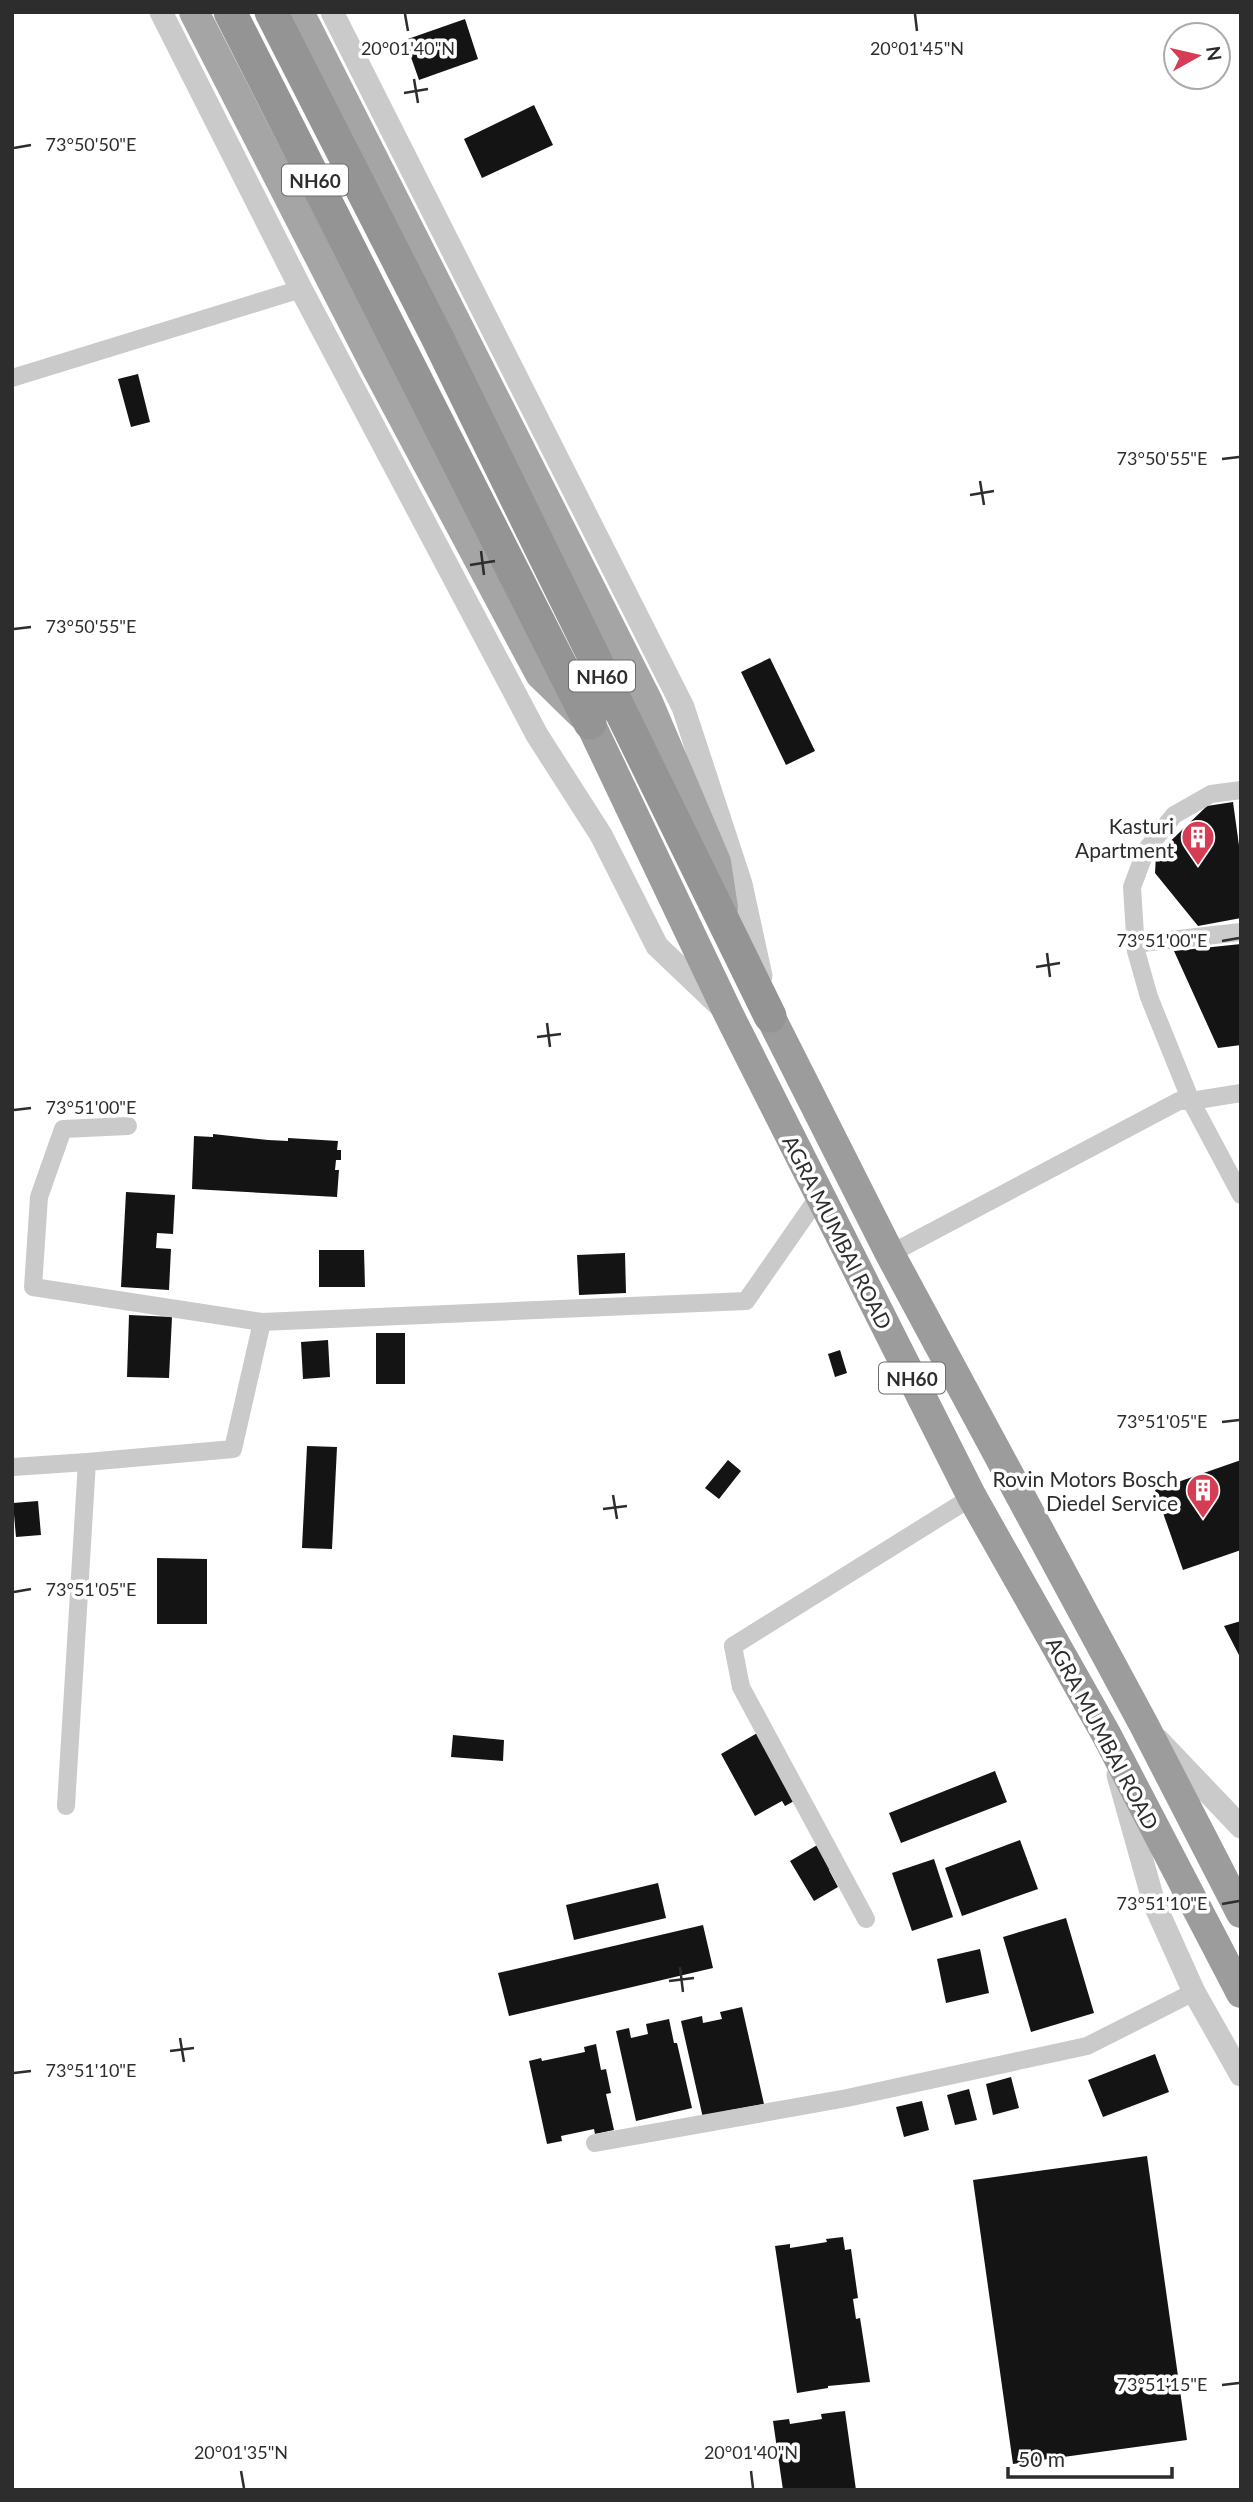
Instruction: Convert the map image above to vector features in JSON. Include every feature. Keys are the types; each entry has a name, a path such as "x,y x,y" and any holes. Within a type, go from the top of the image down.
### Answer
{"highway":[{"name":"NH60","path":"230,12 590,723"},
{"name":"NH60","path":"271,12 436,335 770,1016"},
{"name":"AGRA MUMBAI ROAD","path":"590,723 729,1015 972,1497 1106,1734 1241,1993"},
{"name":"AGRA MUMBAI ROAD","path":"770,1016 890,1254 1144,1725 1241,1913"}],"main road":[{"path":"194,12 377,369 540,674 590,723"},
{"path":"299,12 648,702 716,862 726,930"}],"street":[{"path":"161,12 300,289 537,735 601,835 657,946 729,1015"},
{"path":"332,12 683,707 741,884 770,1016"},
{"path":"12,378 300,289"},
{"path":"1241,790 1211,794 1174,815 1146,850 1132,887 1134,944 1149,997 1191,1101 1241,1195"},
{"path":"1134,944 1241,932"},
{"path":"890,1254 1179,1101 1241,1093"},
{"path":"128,1126 63,1129 39,1197 33,1287 262,1322 746,1301 819,1196"},
{"path":"13,1467 233,1449 262,1322"},
{"path":"66,1807 87,1462"},
{"path":"866,1919 741,1687 733,1646 972,1497"},
{"path":"1144,1725 1241,1827"},
{"path":"1106,1734 1154,1903 1194,1992 1241,2075"},
{"path":"594,2143 847,2098 1087,2046 1194,1992"}],"building":[{"path":"465,19 478,59 419,80 405,40"},
{"path":"534,105 553,145 482,178 464,139"},
{"path":"138,374 150,422 131,427 118,379"},
{"path":"770,658 815,751 786,765 741,672"},
{"name":"Kasturi Apartment","path":"1233,802 1241,860 1241,918 1198,926 1155,873 1156,855 1207,806"},
{"path":"1241,944 1241,1045 1218,1048 1174,951"},
{"path":"213,1134 268,1140 288,1141 288,1138 338,1141 337,1150 341,1150 341,1160 336,1160 335,1170 339,1170 337,1197 192,1189 194,1136 213,1137"},
{"path":"126,1192 175,1195 173,1234 157,1233 156,1248 171,1249 169,1290 121,1287"},
{"path":"319,1250 364,1250 365,1287 319,1287"},
{"path":"625,1253 626,1293 579,1295 577,1255"},
{"path":"129,1315 172,1317 169,1378 127,1377"},
{"path":"376,1333 405,1333 405,1384 376,1384"},
{"path":"328,1340 330,1377 303,1379 301,1342"},
{"path":"840,1350 847,1373 835,1377 828,1354"},
{"path":"307,1446 337,1447 332,1549 302,1548"},
{"path":"728,1460 741,1471 719,1499 705,1488"},
{"name":"Rovin Motors Bosch Diedel Service","path":"1241,1460 1241,1550 1183,1570 1155,1490"},
{"path":"38,1501 41,1535 16,1537 13,1503"},
{"path":"157,1558 207,1559 207,1624 157,1624"},
{"path":"1241,1621 1241,1659 1224,1626"},
{"path":"759,1732 796,1800 785,1806 782,1801 755,1816 721,1754"},
{"path":"453,1735 504,1740 503,1761 451,1757"},
{"path":"995,1771 1007,1802 901,1843 889,1813"},
{"path":"1020,1840 1038,1889 962,1916 945,1868"},
{"path":"819,1844 833,1868 829,1870 838,1887 814,1901 790,1861"},
{"path":"934,1859 953,1917 912,1931 892,1873"},
{"path":"658,1883 666,1918 574,1940 566,1905"},
{"path":"1066,1918 1094,2013 1031,2032 1003,1937"},
{"path":"703,1925 713,1968 509,2016 498,1973"},
{"path":"980,1949 989,1993 946,2003 937,1959"},
{"path":"742,2007 764,2104 703,2118 681,2021 702,2016 703,2023 722,2019 720,2012"},
{"path":"669,2019 692,2108 636,2121 616,2031 629,2028 631,2038 648,2034 646,2024"},
{"path":"596,2044 601,2070 606,2069 611,2093 606,2094 614,2130 595,2134 594,2129 561,2136 562,2141 547,2144 529,2061 585,2052 584,2047"},
{"path":"1155,2054 1169,2092 1103,2117 1088,2080"},
{"path":"1011,2077 1019,2108 993,2115 986,2084"},
{"path":"969,2089 977,2120 955,2125 947,2095"},
{"path":"922,2101 929,2130 904,2137 896,2107"},
{"path":"1147,2156 1187,2440 1013,2464 973,2180"},
{"path":"843,2237 845,2250 851,2249 858,2298 853,2299 856,2319 860,2318 870,2382 828,2386 797,2393 775,2246 790,2244 790,2248"},
{"path":"845,2411 856,2490 783,2490 773,2421 789,2419 790,2424 822,2419 821,2414"}],"place":[{"name":"Kasturi Apartment","path":"1198,867"},
{"name":"Rovin Motors Bosch Diedel Service","path":"1203,1520"}]}
